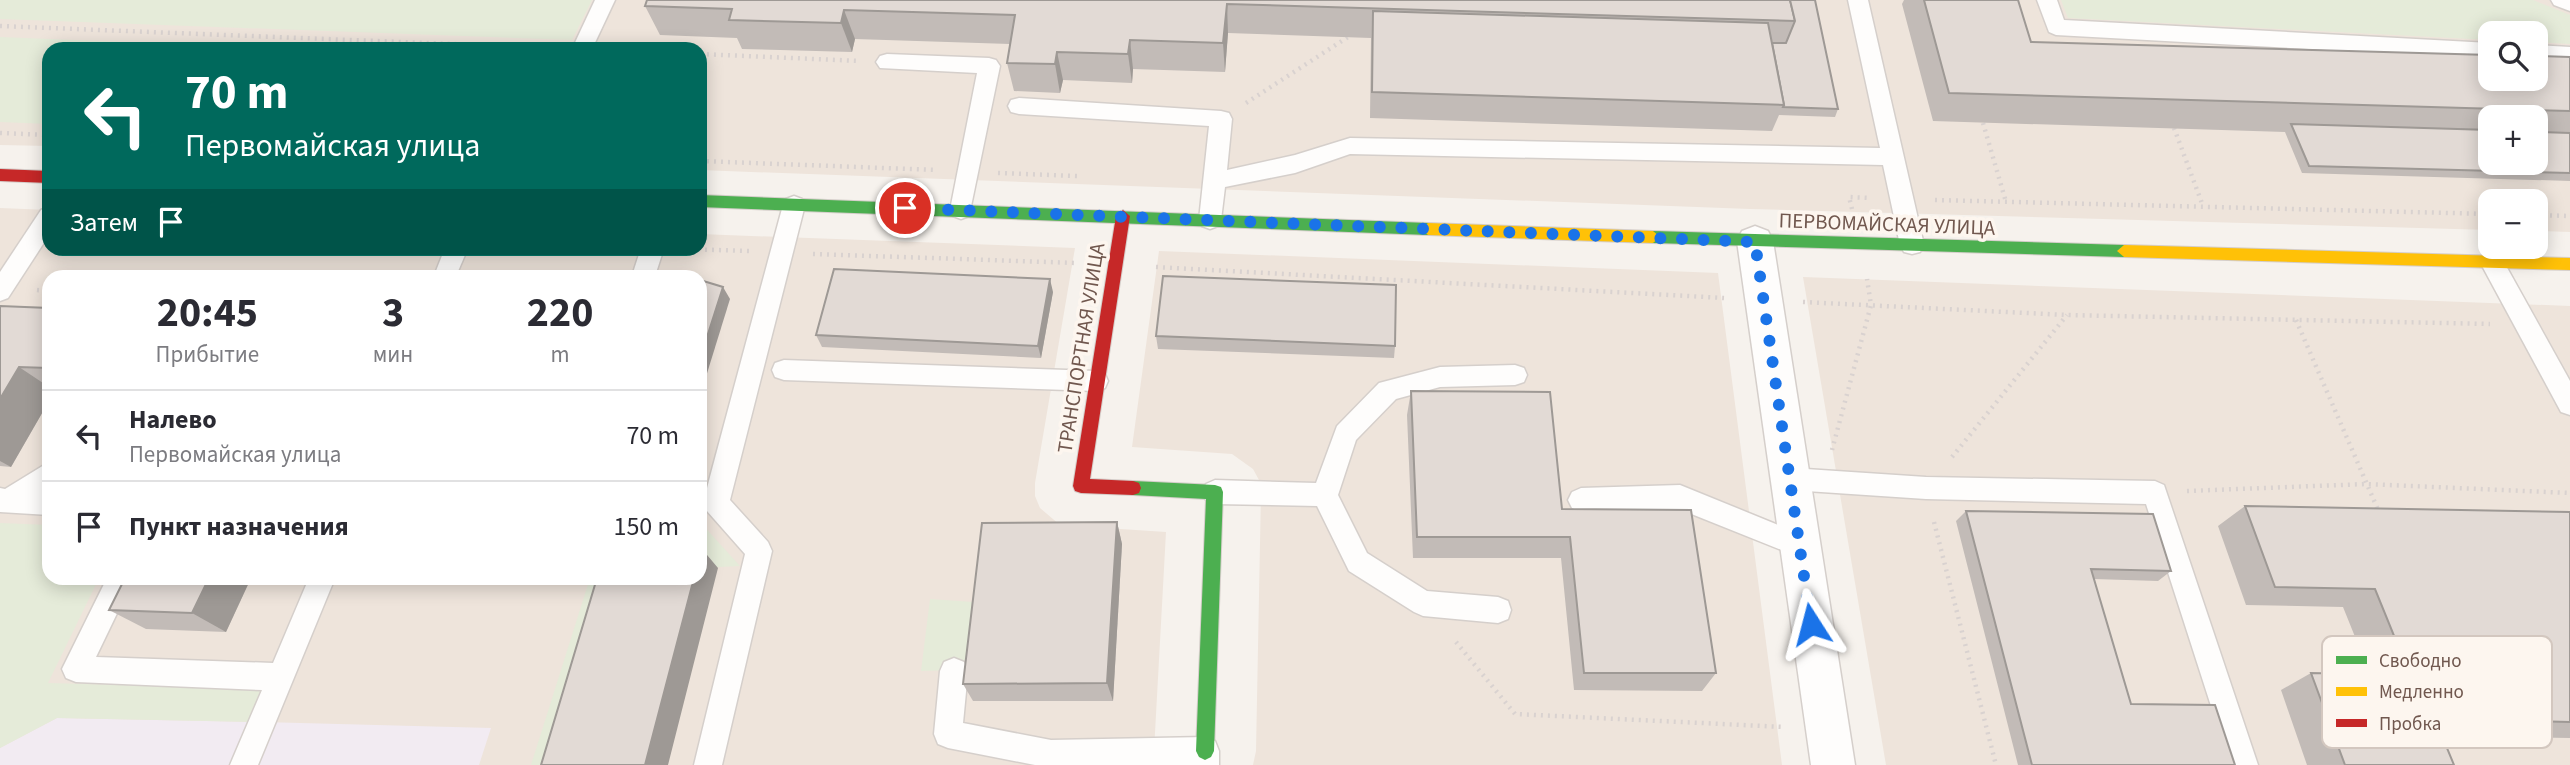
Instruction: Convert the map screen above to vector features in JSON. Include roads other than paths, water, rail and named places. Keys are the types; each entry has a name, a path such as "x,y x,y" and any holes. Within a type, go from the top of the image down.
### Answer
{"street":[{"path":"0,175 42,177"},
{"name":"ПЕРВОМАЙСКАЯ УЛИЦА","path":"707,201 1755,242 2570,264"},
{"name":"ТРАНСПОРТНАЯ УЛИЦА","path":"1122,216 1080,486 1215,492"},
{"path":"1755,242 1764,300 1807,480 1799,545 1830,747"},
{"path":"1205,758 1215,492"}],"lane":[{"path":"585,42 605,0"},
{"path":"1858,0 1912,245"},
{"path":"2047,0 2056,27 2478,50"},
{"path":"2561,0 2570,4"},
{"path":"2548,54 2570,55"},
{"path":"887,62 989,66 961,210"},
{"path":"1019,107 1221,119 1210,220"},
{"path":"1214,181 1295,164 1350,146 1893,157"},
{"path":"708,765 759,551 708,503 794,205"},
{"path":"0,291 42,227"},
{"path":"2492,262 2570,404"},
{"path":"785,370 1096,381"},
{"path":"1498,610 1423,603 1358,562 1325,495 1346,434 1388,390 1440,377 1515,374"},
{"path":"4,500 42,477"},
{"path":"1807,480 1926,488 2155,493 2244,765"},
{"path":"1215,492 1325,495"},
{"path":"1581,500 1680,497 1799,545"},
{"path":"4,500 42,503"},
{"path":"118,585 76,669 281,677"},
{"path":"244,765 319,585"},
{"path":"954,671 947,734 1050,760 1205,758"}]}
